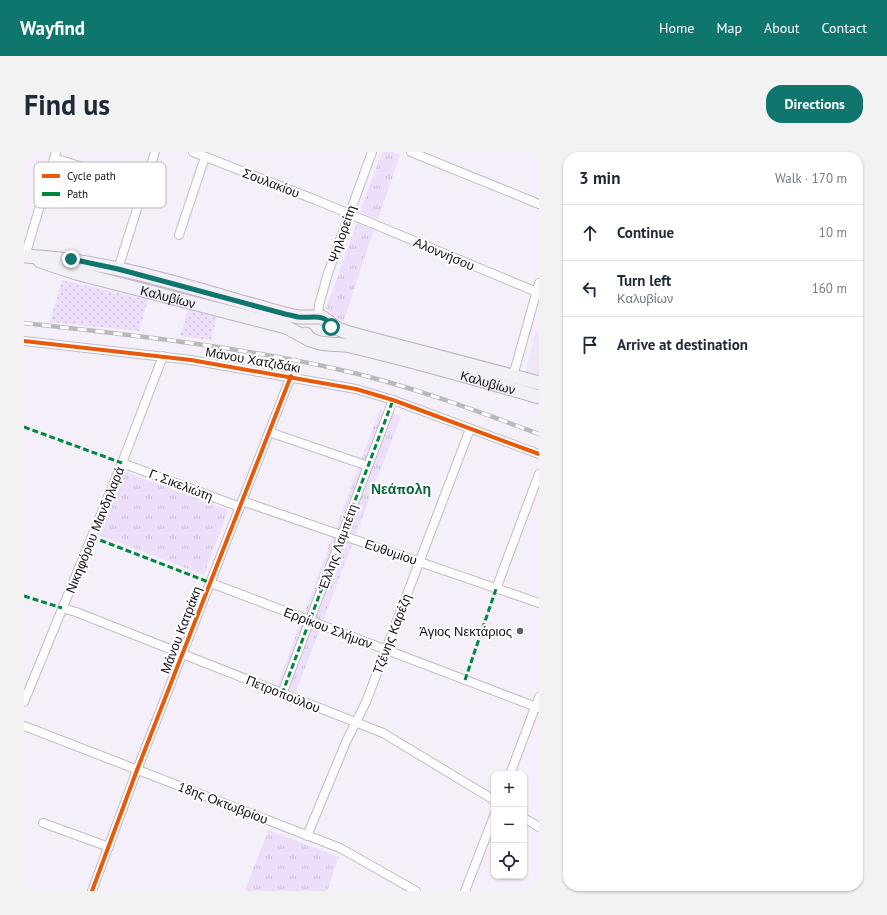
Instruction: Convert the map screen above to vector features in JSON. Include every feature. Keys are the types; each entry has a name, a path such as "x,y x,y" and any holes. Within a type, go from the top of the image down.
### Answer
{"main road":[{"name":"Καλυβίων","path":"24,256 71,259 118,269 285,314 321,319 349,334 539,383"},
{"name":"Καλυβίων","path":"24,256 76,273 286,327 315,341 350,346 539,397"},
{"path":"321,319 331,329 329,336 315,341 306,336 305,327 309,320 321,319"}],"street":[{"path":"152,162 155,152"},
{"name":"Σουλακίου","path":"193,152 349,214"},
{"name":"Ψηλορείτη","path":"321,319 322,292 372,152"},
{"path":"411,152 539,204"},
{"path":"55,155 75,162"},
{"path":"179,235 205,157"},
{"path":"24,256 39,208"},
{"path":"118,269 137,208"},
{"name":"Αλοννήσου","path":"349,214 538,293"},
{"path":"512,376 538,293 539,283"},
{"name":"Μάνου Χατζιδάκι","path":"24,341 162,356 291,376 356,389 393,400 539,454"},
{"name":"Νικηφόρου Μανδηλαρά","path":"24,702 122,463 162,356"},
{"name":"Μάνου Κατράκη","path":"92,891 137,770 291,376"},
{"name":"Έλλης Λαμπέτη","path":"282,694 311,621 393,400"},
{"name":"Τζένης Καρέζη","path":"308,836 346,742 366,702 470,429"},
{"path":"269,432 368,466"},
{"name":"Γ. Σικελιώτη","path":"122,463 241,504"},
{"path":"496,589 539,474"},
{"name":"Ευθυμίου","path":"241,504 342,535 539,603"},
{"name":"Ερρίκου Σλήμαν","path":"211,583 537,708"},
{"name":"Πετροπούλου","path":"62,608 390,736 491,798"},
{"path":"511,771 537,708 539,697"},
{"name":"18ης Οκτωβρίου","path":"24,726 345,851 416,891"},
{"path":"527,820 539,828"},
{"path":"43,823 109,847"},
{"path":"465,891 491,824"}],"shaded area":[{"path":"536,331 539,332 539,376 525,373"}],"green space":[{"path":"382,152 393,152 400,155 378,219 360,212"},
{"path":"357,223 374,229 343,323 326,309"},
{"path":"62,280 148,300 139,331 50,322"},
{"path":"188,310 217,317 211,340 180,336"},
{"path":"380,409 401,416 294,697 276,689"},
{"path":"123,471 228,510 204,575 99,535"},
{"path":"268,830 339,857 327,891 245,891"}],"railway":[{"path":"24,323 223,348 262,354 341,370 416,391 539,434"}],"marked path":[{"path":"282,694 393,400"},
{"path":"24,427 122,463"},
{"path":"92,537 211,583"},
{"path":"465,680 496,589"},
{"path":"24,596 62,608"}],"cycle path":[{"path":"24,341 191,360 356,389 393,400 539,454"},
{"path":"92,891 137,770 291,376"}],"place":[{"name":"Άγιος Νεκτάριος","path":"520,631"}],"district":[{"name":"Νεάπολη","path":"401,489"}],"route":[{"path":"71,259 118,269 285,314 310,318 322,317 325,318 331,327"}]}
